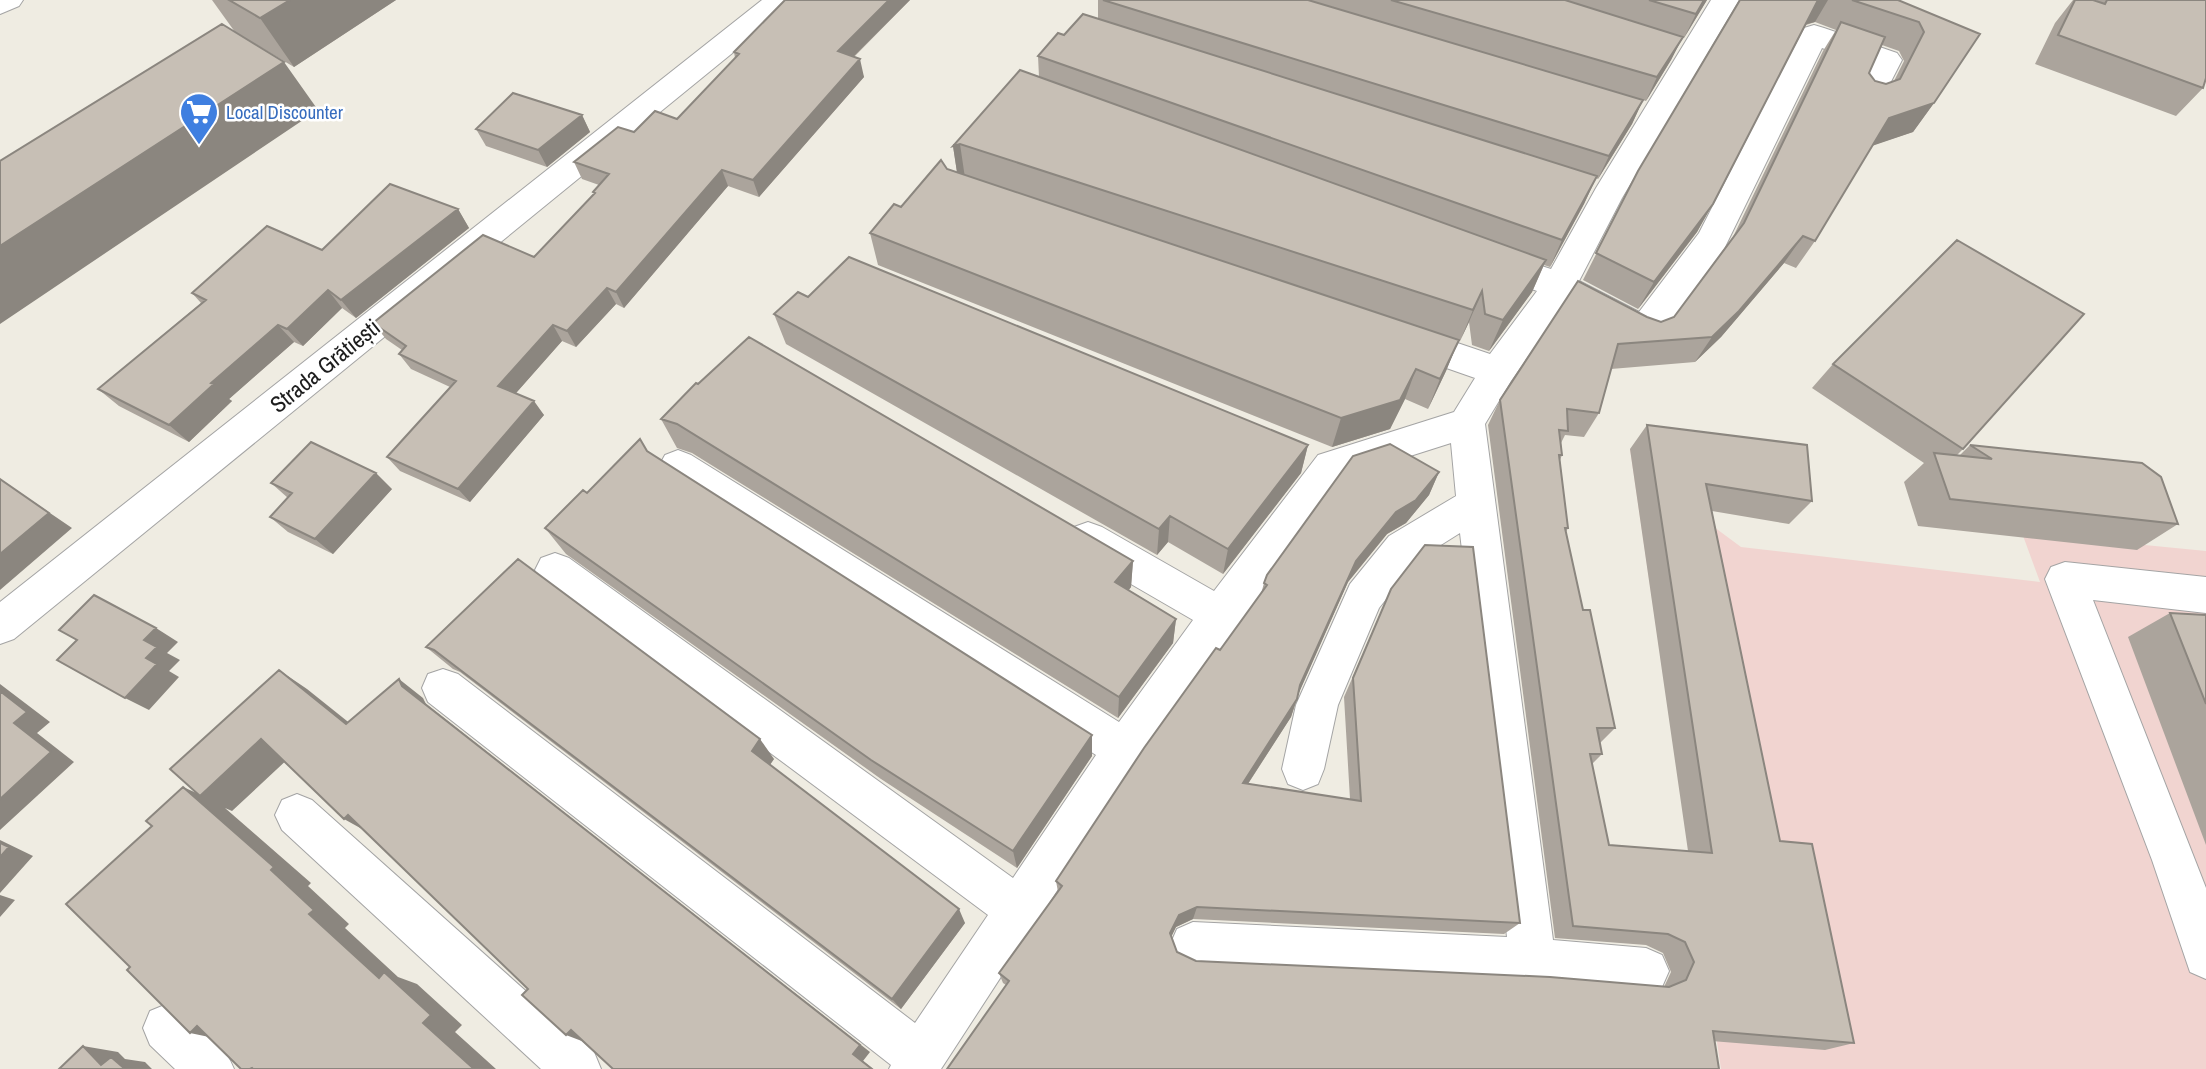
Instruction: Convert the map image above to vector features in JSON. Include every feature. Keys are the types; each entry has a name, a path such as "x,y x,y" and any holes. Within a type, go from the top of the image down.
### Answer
{"street":[{"name":"Strada Grătiești","path":"0,626 780,0"},
{"path":"1533,961 1467,423 1498,371 1559,286 1594,192 1680,50 1726,0"},
{"path":"1507,267 1559,286 1644,331 1712,240 1814,35 1887,60 1867,100"},
{"path":"1381,332 1498,371"},
{"path":"443,688 917,1063 1125,749 1220,615 1319,461 1467,423"},
{"path":"678,466 1125,749"},
{"path":"1303,769 1317,705 1364,597 1403,548 1476,504"},
{"path":"1064,525 1220,615"},
{"path":"555,570 1018,909"},
{"path":"2206,595 2065,579 2174,860 2206,956"},
{"path":"297,815 577,1069"},
{"path":"1193,945 1533,961 1646,971"},
{"path":"167,1028 209,1069"}],"shaded area":[{"path":"1630,449 1676,454 1687,507 1741,547 2040,582 2022,533 2206,551 2206,1069 1721,1069"}],"building":[{"path":"229,0 290,0 260,18"},
{"path":"785,0 889,0 838,51 860,59 753,180 722,170 616,292 607,288 567,331 553,325 498,386 534,401 458,489 387,457 456,381 399,354 406,346 373,323 483,235 534,257 595,193 593,192 609,174 574,162 618,127 634,132 655,111 677,119 739,54 734,52"},
{"path":"1103,0 1308,0 1643,100 1609,156"},
{"path":"1391,0 1565,0 1683,37 1657,77"},
{"path":"1649,0 1704,0 1696,14"},
{"path":"1740,0 1818,0 1713,204 1654,282 1596,253 1638,171"},
{"path":"1852,0 1898,0 1980,34 1934,103 1889,118 1815,241 1803,236 1739,311 1712,337 1618,344 1599,413 1567,409 1568,431 1559,430 1562,455 1559,455 1568,528 1565,528 1583,610 1590,610 1615,728 1597,728 1602,754 1590,754 1609,845 1712,853 1647,425 1807,445 1812,501 1706,484 1780,841 1812,844 1854,1043 1713,1031 1719,1069 947,1069 1009,981 999,973 1062,886 1056,881 1144,748 1216,648 1220,650 1267,585 1264,583 1267,575 1353,456 1390,444 1439,472 1416,500 1396,512 1356,561 1300,685 1297,699 1243,783 1361,801 1353,678 1391,589 1425,545 1473,547 1520,923 1197,907 1179,915 1170,933 1177,952 1196,961 1550,977 1669,987 1686,980 1694,962 1685,942 1668,934 1573,926 1500,400 1578,281 1647,317 1661,322 1674,317 1744,223 1841,22 1885,37 1869,73 1875,81 1886,84 1900,79 1924,32 1919,22"},
{"path":"2075,0 2093,0 2105,4 2107,0 2206,0 2206,78 2203,88 2058,35"},
{"path":"1083,14 1597,176 1562,240 1038,56 1058,33 1064,35"},
{"path":"222,24 284,62 0,246 0,161"},
{"path":"1020,70 1546,260 1503,320 1485,314 1482,291 1473,310 960,144 953,146"},
{"path":"513,93 582,115 538,150 476,129"},
{"path":"941,160 947,169 1459,340 1440,379 1416,369 1400,400 1341,418 870,233 894,204 901,207"},
{"path":"390,184 458,209 341,300 328,290 287,329 278,325 211,383 214,384 169,425 98,389 206,300 192,293 267,226 322,250"},
{"path":"1957,240 2084,314 1963,449 1833,364"},
{"path":"849,257 1308,445 1228,549 1170,516 1159,529 774,314 798,292 808,297"},
{"path":"749,337 1133,561 1115,582 1176,619 1119,697 677,424 661,419 696,383"},
{"path":"640,439 647,451 1092,735 1013,851 871,760 545,528 583,490 587,493"},
{"path":"311,442 376,473 315,539 270,517 292,493 271,483"},
{"path":"1970,445 2142,463 2161,477 2178,524 1950,499 1934,453 1992,459"},
{"path":"0,479 49,513 0,554"},
{"path":"518,559 760,739 752,751 959,909 892,999 434,650 426,647"},
{"path":"94,595 156,628 144,640 157,647 146,658 157,664 125,698 57,660 77,640 59,630"},
{"path":"2170,613 2206,615 2206,704"},
{"path":"279,670 346,724 399,679 402,686 860,1045 853,1054 872,1069 613,1069 571,1030 566,1035 522,995 528,989 348,815 344,819 261,739 200,796 170,769"},
{"path":"0,691 27,712 14,723 51,752 0,799"},
{"path":"183,787 274,867 271,870 314,910 309,914 379,978 384,972 431,1015 423,1023 474,1069 241,1069 197,1026 190,1033 127,970 130,967 66,904 152,826 146,821"},
{"path":"0,843 9,847 0,857"},
{"path":"83,1046 101,1065 111,1057 125,1069 59,1069"}],"place":[{"name":"Local Discounter","path":"199,146"}]}
